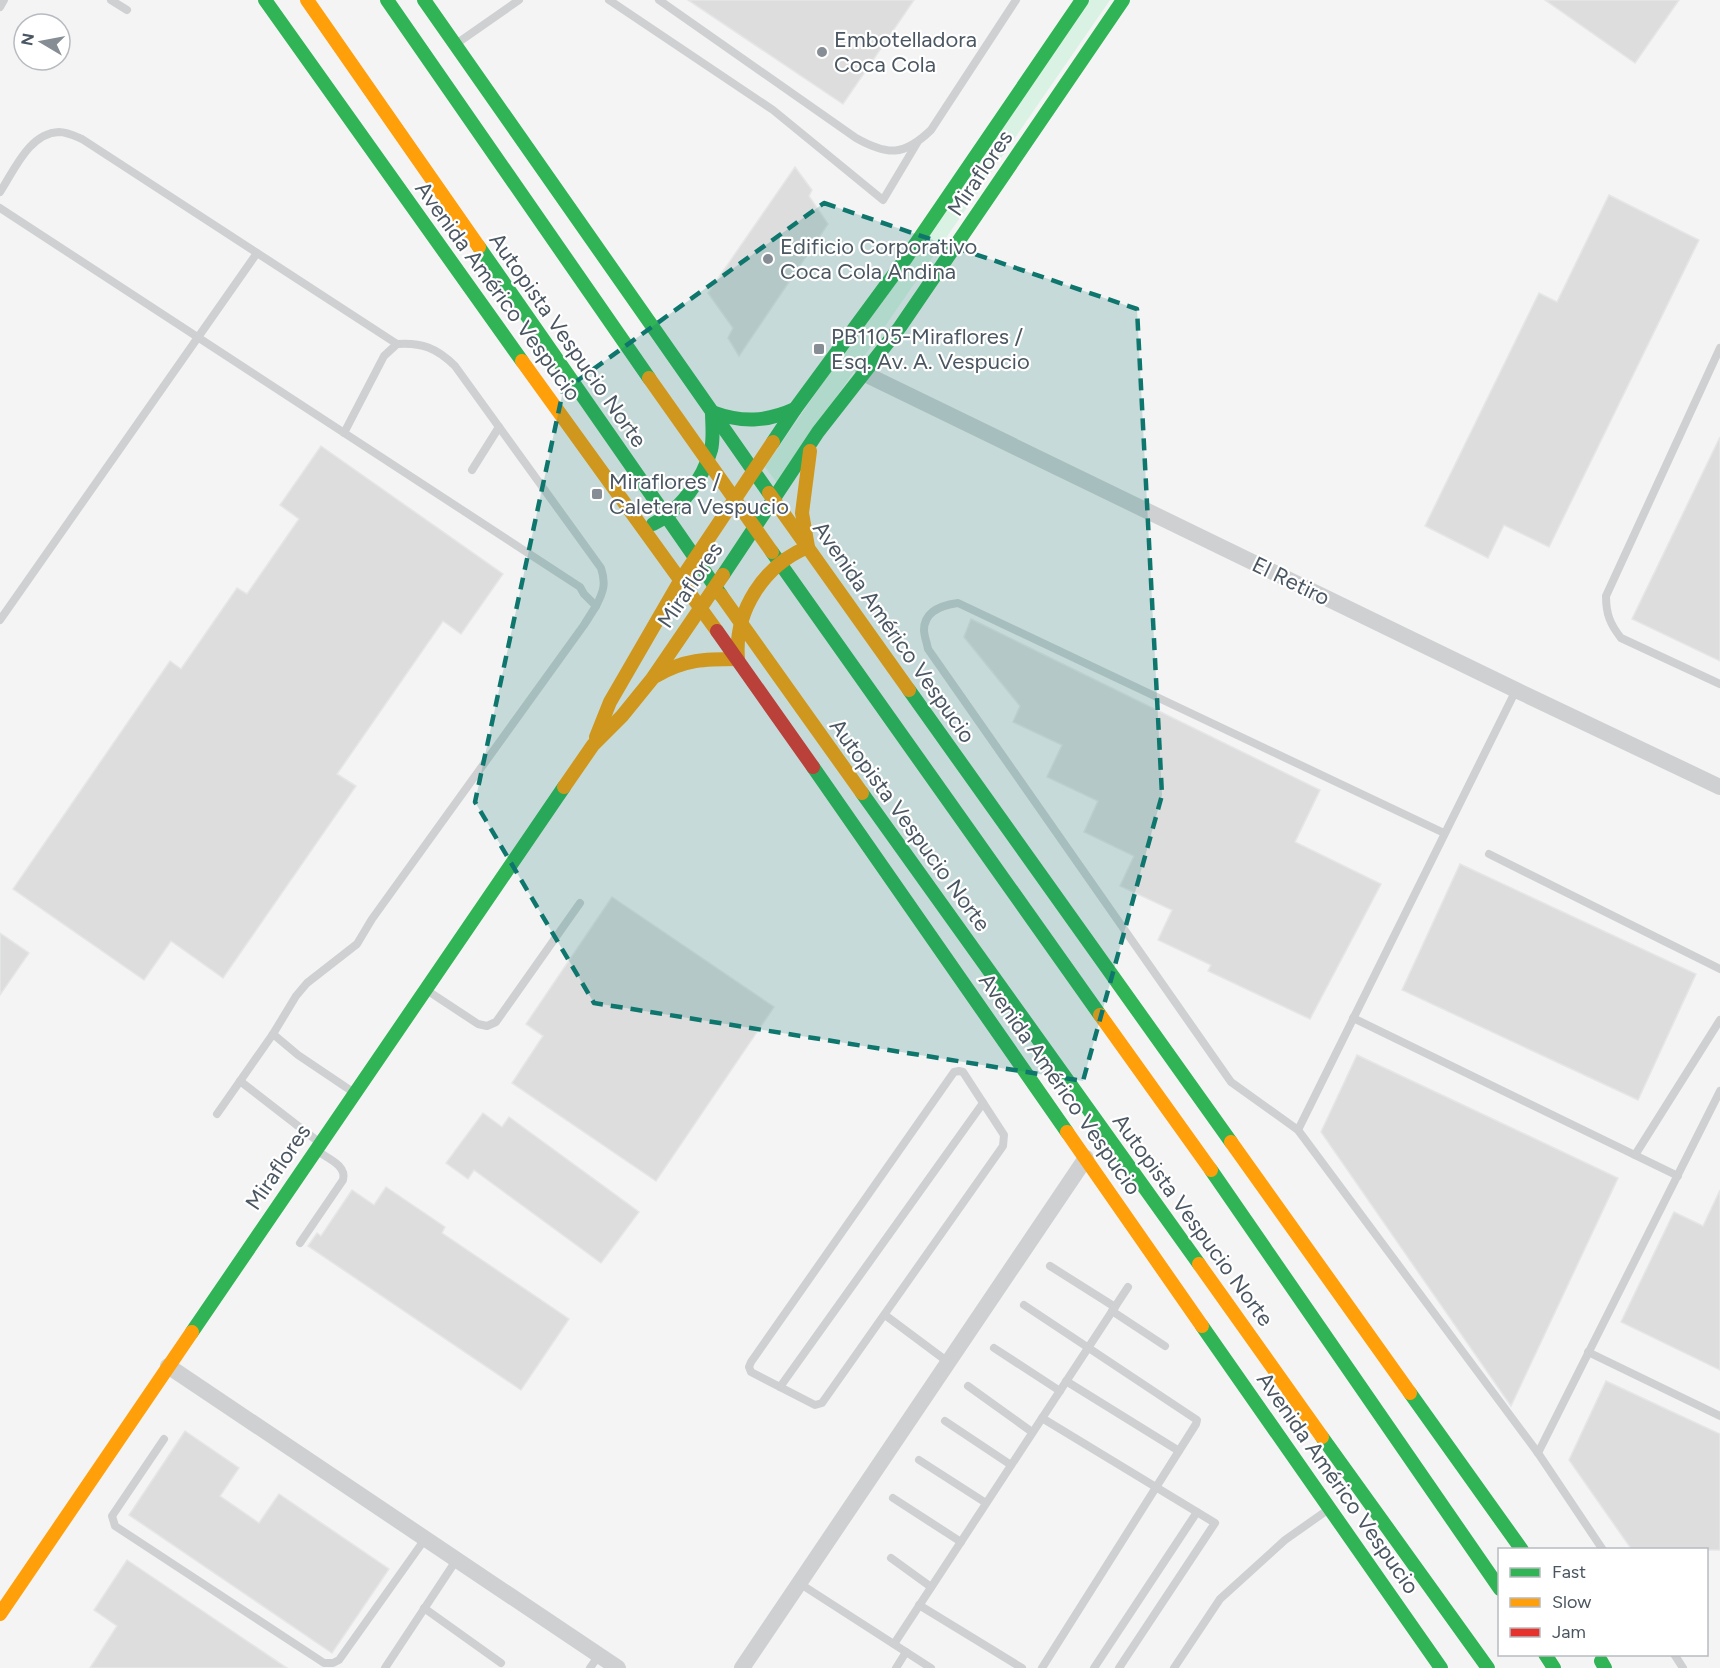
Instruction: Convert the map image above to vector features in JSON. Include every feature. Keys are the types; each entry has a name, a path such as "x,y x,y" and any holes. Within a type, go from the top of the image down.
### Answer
{"main road":[{"name":"Avenida Américo Vespucio","path":"265,0 641,527 738,659 1441,1668"},
{"name":"Autopista Vespucio Norte","path":"307,0 764,657 1488,1668"},
{"name":"Autopista Vespucio Norte","path":"387,0 803,596 1265,1247 1498,1586"},
{"name":"Avenida Américo Vespucio","path":"424,0 773,499 1521,1548"},
{"name":"Miraflores","path":"593,745 610,702 680,581 795,409 906,258 1082,0"},
{"name":"Miraflores","path":"0,1614 593,745 622,716 651,679 811,442 900,327 1124,0"},
{"path":"641,527 657,523 673,512 702,470 712,441 712,412 726,418 755,422 780,417 795,409"},
{"path":"651,679 675,664 694,659 738,659 737,632 745,610 776,567 790,555 808,547 802,513 811,442"}],"street":[{"name":"El Retiro","path":"863,373 1720,787"},
{"path":"742,1668 1086,1158"},
{"path":"168,1366 457,1559 594,1661 618,1668"}],"lane":[{"path":"0,7 4,0"},
{"path":"111,0 128,10"},
{"path":"456,45 519,0"},
{"path":"609,0 773,110 883,200 917,143 931,130 1016,0"},
{"path":"659,0 870,146 898,151 917,143"},
{"path":"0,192 38,139 58,132 69,134 82,139 397,344 412,343 428,346 445,356 455,366 601,568 605,580 603,591 584,625 372,919 357,944 307,983 296,996 273,1034 217,1114"},
{"path":"0,208 580,587 596,606"},
{"path":"0,620 257,253"},
{"path":"344,433 384,356 397,344"},
{"path":"1720,348 1611,581 1606,596 1606,612 1611,625 1622,638 1720,684"},
{"path":"472,470 499,427"},
{"path":"1444,833 958,603 943,605 929,615 924,629 928,649 1231,1082 1298,1130 1538,1453 1602,1548"},
{"path":"1298,1130 1516,690"},
{"path":"1489,854 1720,969"},
{"path":"425,990 478,1024 487,1026 496,1022 580,903"},
{"path":"1353,1018 1678,1176"},
{"path":"1635,1155 1720,1020"},
{"path":"273,1034 355,1093"},
{"path":"954,1072 963,1072 1004,1136 1003,1146 885,1315 819,1405 815,1406 751,1372 749,1367 751,1362 954,1072"},
{"path":"240,1081 343,1169 345,1175 343,1180 300,1243"},
{"path":"1538,1453 1720,1091"},
{"path":"780,1388 983,1103"},
{"path":"1050,1266 1165,1346"},
{"path":"894,1644 1128,1287"},
{"path":"1024,1305 1197,1420 1042,1668"},
{"path":"885,1315 948,1362"},
{"path":"994,1348 1060,1391"},
{"path":"1588,1353 1720,1416"},
{"path":"1066,1381 1179,1452"},
{"path":"968,1386 1032,1432"},
{"path":"1042,1418 1215,1524 1119,1668"},
{"path":"945,1421 1011,1465"},
{"path":"164,1439 112,1516 114,1526 324,1663 339,1660 426,1539"},
{"path":"919,1460 986,1503"},
{"path":"893,1498 961,1542"},
{"path":"1174,1668 1220,1599 1285,1540 1330,1508"},
{"path":"1094,1668 1197,1512"},
{"path":"891,1558 931,1587"},
{"path":"385,1668 457,1559"},
{"path":"799,1582 931,1668"},
{"path":"919,1605 1022,1668"},
{"path":"424,1608 501,1663"},
{"path":"896,1668 906,1652"}],"highlighted area":[{"path":"824,203 1137,309 1162,795 1083,1081 594,1003 475,802 563,391"}],"green space":[{"path":"1086,0 1110,0 777,483 765,467"}],"building":[{"name":"Embotelladora Coca Cola","path":"688,0 914,0 843,104"},
{"path":"1545,0 1679,0 1635,63"},
{"name":"Edificio Corporativo Coca Cola Andina","path":"795,167 812,190 809,196 828,224 739,356 728,338 733,328 708,293"},
{"path":"1609,195 1699,240 1549,547 1504,525 1488,558 1425,526 1539,293 1557,302"},
{"path":"1720,437 1720,661 1632,619"},
{"path":"321,446 503,574 461,634 443,621 337,774 356,786 223,978 171,941 144,980 13,889 170,661 181,669 237,588 247,594 299,519 280,505"},
{"path":"971,619 1320,790 1295,842 1381,884 1310,1019 1208,971 1211,965 1158,940 1172,910 1120,886 1134,856 1084,832 1098,801 1047,777 1062,745 1013,722 1020,706 964,637"},
{"path":"1460,864 1696,974 1638,1100 1402,990"},
{"path":"612,897 774,1007 656,1181 512,1083 543,1036 526,1024"},
{"path":"0,933 29,953 0,995"},
{"path":"1357,1055 1618,1178 1511,1406 1321,1132"},
{"path":"483,1113 502,1127 509,1117 639,1212 601,1263 474,1170 468,1179 446,1163"},
{"path":"386,1187 445,1227 442,1233 569,1319 521,1390 308,1246 317,1233 321,1236 352,1190 374,1205"},
{"path":"1720,1190 1720,1370 1621,1322 1674,1212 1703,1226"},
{"path":"1606,1381 1720,1434 1720,1550 1631,1548 1569,1460"},
{"path":"185,1431 239,1468 220,1496 259,1523 279,1494 389,1569 332,1653 129,1515"},
{"path":"127,1560 287,1668 90,1668 117,1626 94,1610"}],"traffic: fast":[{"path":"265,0 522,361"},
{"path":"387,0 649,378"},
{"path":"424,0 769,493"},
{"path":"773,442 906,258 1082,0"},
{"path":"723,575 818,432 900,327 1123,0"},
{"path":"479,247 721,595"},
{"path":"653,524 681,503 702,472 712,445 712,412 723,416 754,420 795,409"},
{"path":"772,552 1100,1015"},
{"path":"909,690 1231,1142"},
{"path":"813,767 1067,1132"},
{"path":"192,1332 564,787"},
{"path":"862,793 1199,1264"},
{"path":"1211,1170 1498,1586"},
{"path":"1202,1326 1441,1668"},
{"path":"1410,1393 1521,1548"},
{"path":"1322,1437 1488,1668"},
{"path":"1546,1656 1554,1668"},
{"path":"1601,1661 1605,1668"}],"traffic: slow":[{"path":"307,0 479,247"},
{"path":"522,361 717,631"},
{"path":"649,378 772,552"},
{"path":"596,737 610,702 680,581 773,442"},
{"path":"656,676 686,663 738,659 741,624 755,592 778,565 808,547 802,513 810,451"},
{"path":"769,493 909,690"},
{"path":"564,787 593,745 622,716 652,679 723,575"},
{"path":"721,595 862,793"},
{"path":"1100,1015 1211,1170"},
{"path":"1067,1132 1202,1326"},
{"path":"1231,1142 1410,1393"},
{"path":"1199,1264 1322,1437"},
{"path":"0,1614 192,1332"}],"traffic: jam":[{"path":"717,631 813,767"}],"place":[{"name":"Embotelladora Coca Cola","path":"822,52"},
{"name":"Edificio Corporativo Coca Cola Andina","path":"768,259"},
{"name":"PB1105-Miraflores / Esq. Av. A. Vespucio","path":"819,349"},
{"name":"Miraflores / Caletera Vespucio","path":"597,494"}]}
